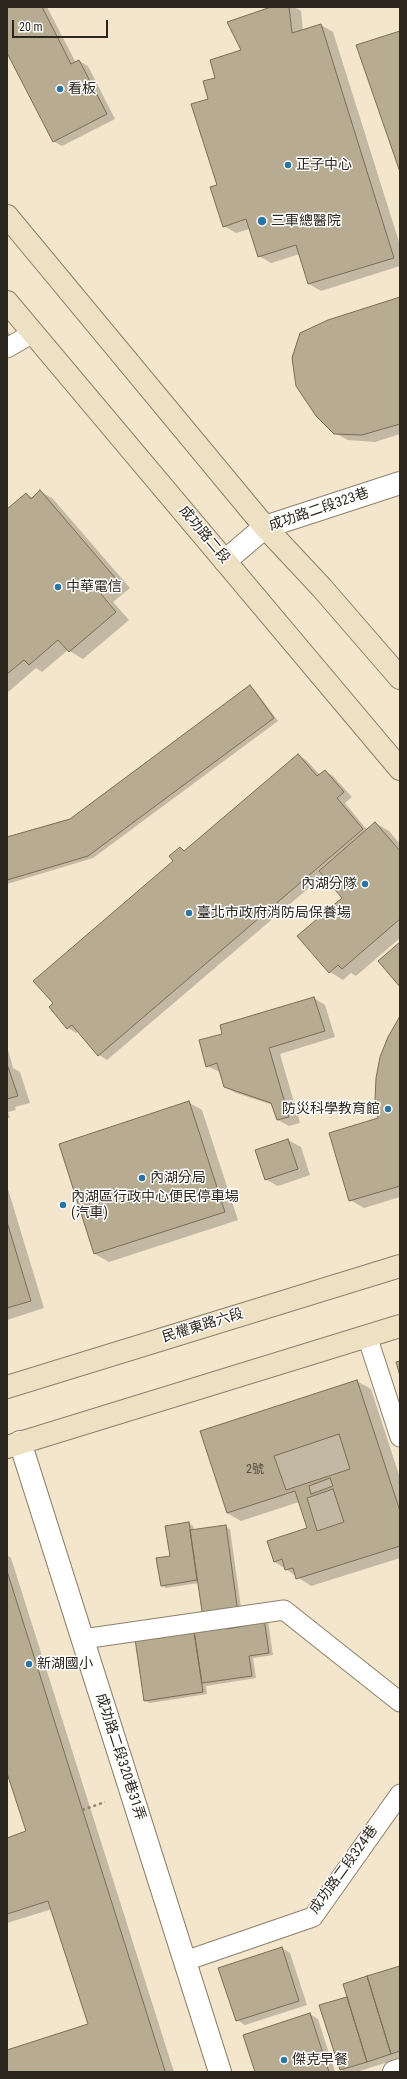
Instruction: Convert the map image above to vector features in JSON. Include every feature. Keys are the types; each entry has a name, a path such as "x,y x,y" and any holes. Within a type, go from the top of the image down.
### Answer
{"main road":[{"path":"7,216 265,527 322,588 400,678"},
{"name":"成功路二段","path":"7,302 400,769"},
{"name":"民權東路六段","path":"7,1387 400,1266"},
{"path":"14,1444 400,1326"}],"street":[{"name":"成功路二段323巷","path":"225,561 265,527 400,483"},
{"name":"成功路二段320巷31弄","path":"14,1444 82,1639 220,2072"},
{"path":"394,2072 400,2070"}],"lane":[{"path":"7,348 33,333"},
{"path":"367,1336 400,1437"},
{"path":"82,1639 284,1610 400,1702"},
{"name":"成功路二段324巷","path":"185,1961 313,1917 400,1794"}],"building":[{"name":"看板","path":"7,7 42,7 71,64 79,60 107,114 53,142 7,53"},
{"name":"正子中心","path":"271,7 289,7 292,33 321,24 394,258 308,284 296,245 258,257 246,219 223,227 210,187 217,185 191,104 208,99 203,81 215,78 210,60 241,50 227,22"},
{"path":"400,31 400,172 356,45"},
{"path":"400,297 400,424 362,435 334,434 316,416 296,386 292,358 300,333 328,320"},
{"name":"中華電信","path":"40,490 117,580 101,594 116,612 69,652 58,640 29,665 24,660 7,674 7,509 26,493 31,499"},
{"path":"250,685 274,718 88,856 7,880 7,837 70,819"},
{"name":"臺北市政府消防局保養場","path":"298,754 317,776 325,770 344,792 337,798 363,829 98,1056 72,1025 67,1029 49,1007 53,1003 33,981 173,861 169,856 180,847 184,851"},
{"name":"內湖分隊","path":"375,822 400,851 400,919 342,969 338,965 329,973 297,936 342,898 319,871"},
{"path":"400,942 400,987 378,961"},
{"path":"314,997 325,1031 269,1048 289,1117 277,1120 271,1103 224,1087 217,1063 206,1067 199,1040 222,1034 220,1025"},
{"name":"防災科學教育館","path":"400,1016 400,1186 349,1201 329,1133 378,1118 375,1100 376,1078 380,1057 388,1037"},
{"path":"7,1064 18,1096 7,1099"},
{"name":"內湖分局","path":"189,1101 225,1212 94,1254 59,1144"},
{"path":"288,1139 298,1169 265,1180 255,1150"},
{"path":"7,1222 31,1301 7,1308"},
{"path":"400,1361 400,1376 396,1362"},
{"path":"357,1380 400,1511 400,1546 296,1579 293,1568 285,1570 282,1559 274,1562 267,1541 307,1528 295,1491 227,1513 200,1431"},
{"path":"339,1434 350,1469 286,1490 274,1456"},
{"path":"330,1478 333,1486 311,1494 309,1486"},
{"path":"333,1489 344,1522 317,1531 307,1498"},
{"path":"189,1522 197,1580 161,1586 156,1558 170,1556 165,1526"},
{"path":"226,1525 238,1613 203,1618 190,1530"},
{"name":"新湖國小","path":"7,1571 165,2071 162,2072 7,2072 7,2050 88,2024 48,1901 7,1914 7,1838 26,1831 7,1773"},
{"path":"264,1618 269,1653 249,1656 252,1676 202,1683 194,1631 227,1626 227,1629 244,1626 243,1620"},
{"path":"194,1631 203,1692 144,1701 135,1639"},
{"path":"282,1947 299,2001 236,2021 218,1968"},
{"path":"400,1966 400,2051 391,2054 367,1976"},
{"path":"367,1976 391,2054 367,2062 343,1984"},
{"path":"347,1997 367,2062 340,2070 319,2005"},
{"path":"310,2013 329,2072 255,2072 243,2035"}],"place":[{"name":"看板","path":"60,89"},
{"name":"正子中心","path":"288,165"},
{"name":"三軍總醫院","path":"262,221"},
{"name":"中華電信","path":"58,587"},
{"name":"內湖分隊","path":"365,884"},
{"name":"臺北市政府消防局保養場","path":"189,913"},
{"name":"防災科學教育館","path":"388,1109"},
{"name":"內湖分局","path":"142,1178"},
{"name":"內湖區行政中心便民停車場 (汽車)","path":"63,1205"},
{"name":"新湖國小","path":"29,1664"},
{"name":"傑克早餐","path":"284,2060"}]}
